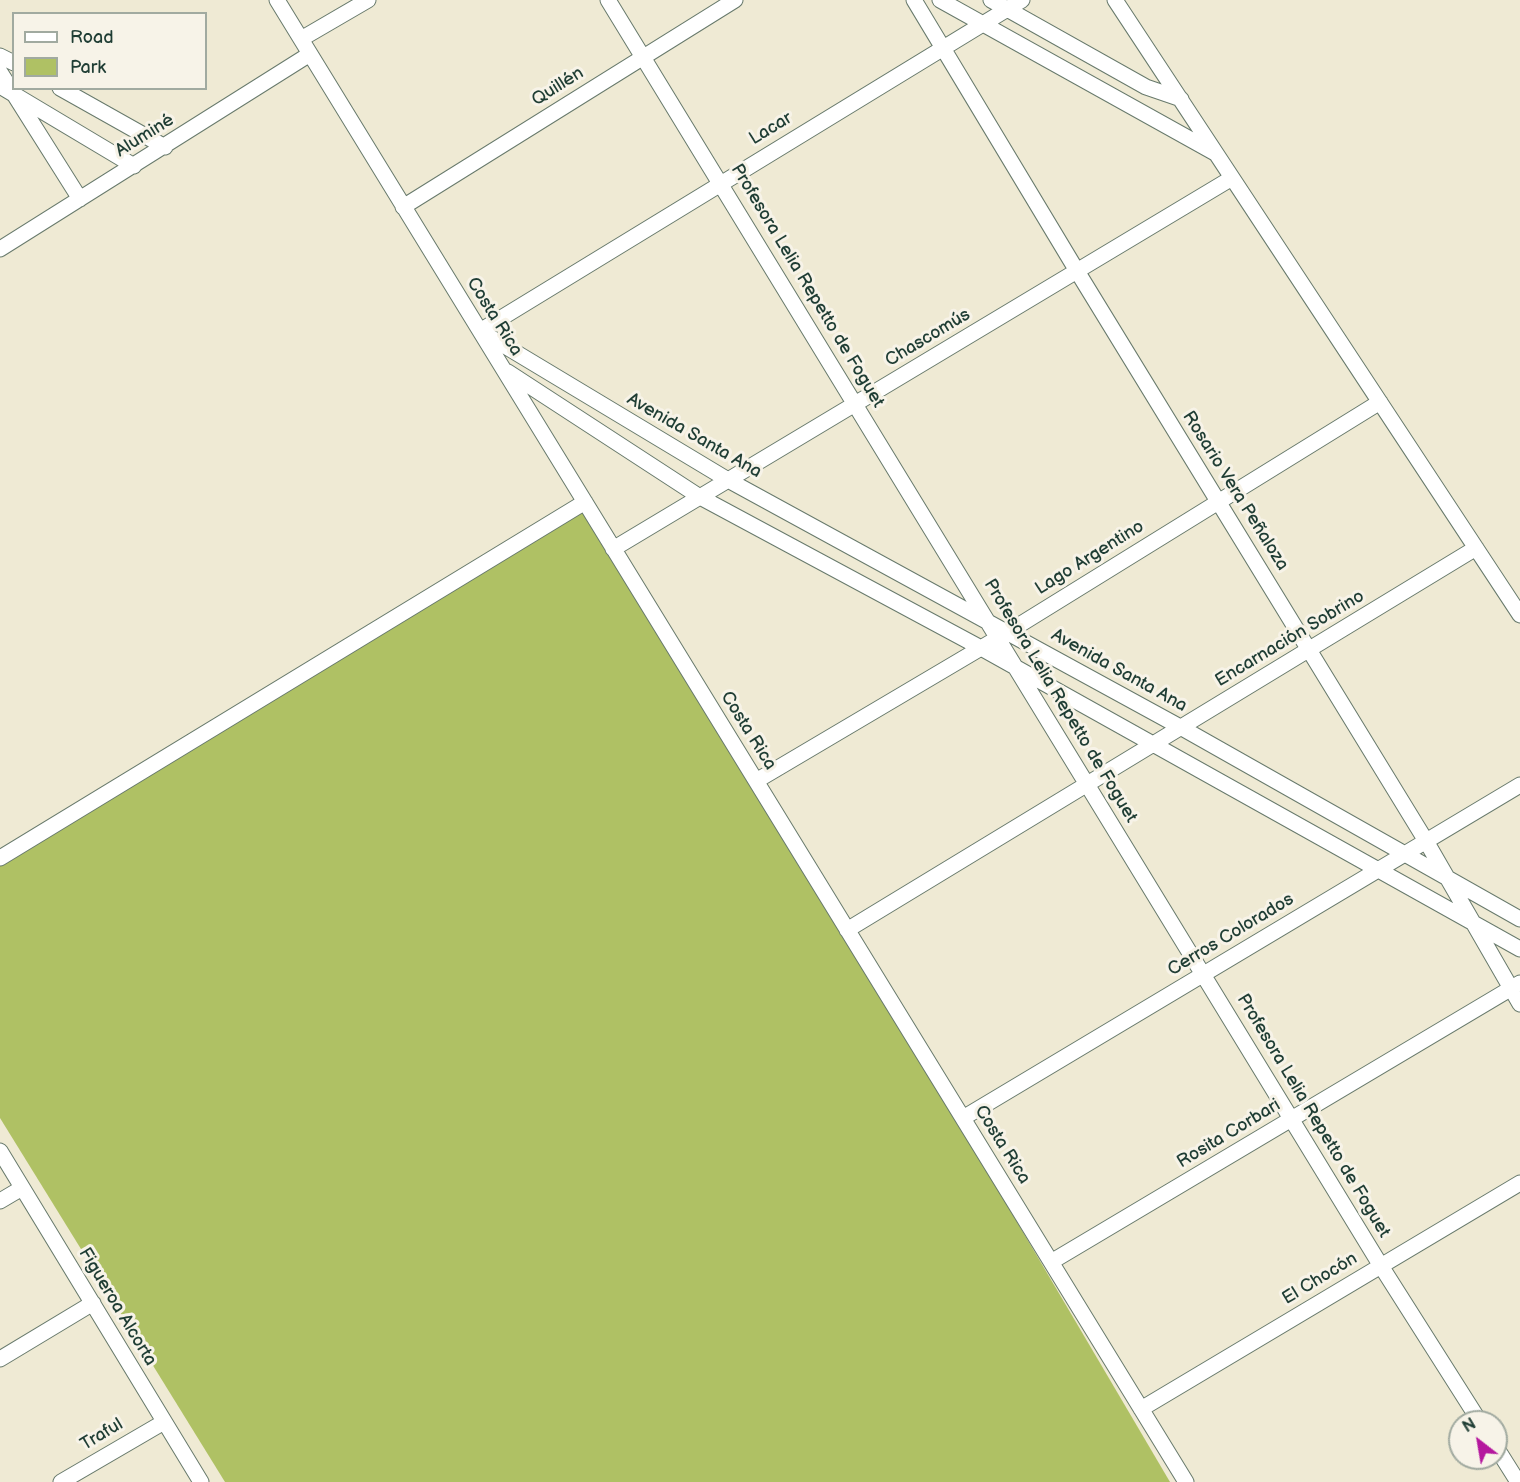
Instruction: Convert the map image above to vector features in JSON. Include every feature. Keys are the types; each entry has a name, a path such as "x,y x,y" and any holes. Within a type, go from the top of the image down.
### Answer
{"street":[{"name":"Costa Rica","path":"277,0 1186,1482"},
{"path":"301,39 368,0"},
{"name":"Profesora Lelia Repetto de Foguet","path":"608,0 989,622 1003,635 1018,669 1088,785 1381,1266 1472,1410"},
{"name":"Quillén","path":"403,207 735,0"},
{"name":"Rosario Vera Peñaloza","path":"914,0 1426,841 1471,921 1515,986 1520,1004"},
{"path":"940,0 1219,156"},
{"path":"991,0 1146,87 1181,99"},
{"name":"Lacar","path":"480,331 1022,0"},
{"path":"1115,0 1520,615"},
{"name":"Aluminé","path":"0,249 310,54"},
{"path":"0,72 12,89"},
{"path":"0,86 134,166"},
{"path":"13,90 80,200"},
{"path":"64,90 165,147"},
{"name":"Chascomús","path":"614,549 1232,178"},
{"name":"Avenida Santa Ana","path":"480,331 728,480 989,622"},
{"path":"502,368 700,497 981,648 1520,949"},
{"name":"Lago Argentino","path":"756,781 1003,635 1380,402"},
{"path":"0,858 585,502"},
{"name":"Encarnación Sobrino","path":"847,930 1476,548"},
{"name":"Avenida Santa Ana","path":"1003,635 1182,728 1520,920"},
{"name":"Cerros Colorados","path":"963,1118 1520,785"},
{"name":"Rosita Corbari","path":"1051,1262 1515,986"},
{"name":"Figueroa Alcorta","path":"0,1151 201,1482"},
{"name":"El Chocón","path":"1141,1409 1520,1183"},
{"path":"0,1201 22,1188"},
{"path":"0,1359 93,1303"},
{"name":"Traful","path":"61,1482 164,1422"},
{"path":"1508,1466 1518,1482"}],"green space":[{"path":"583,509 960,1125 1170,1482 225,1482 0,1118 0,859"}]}
